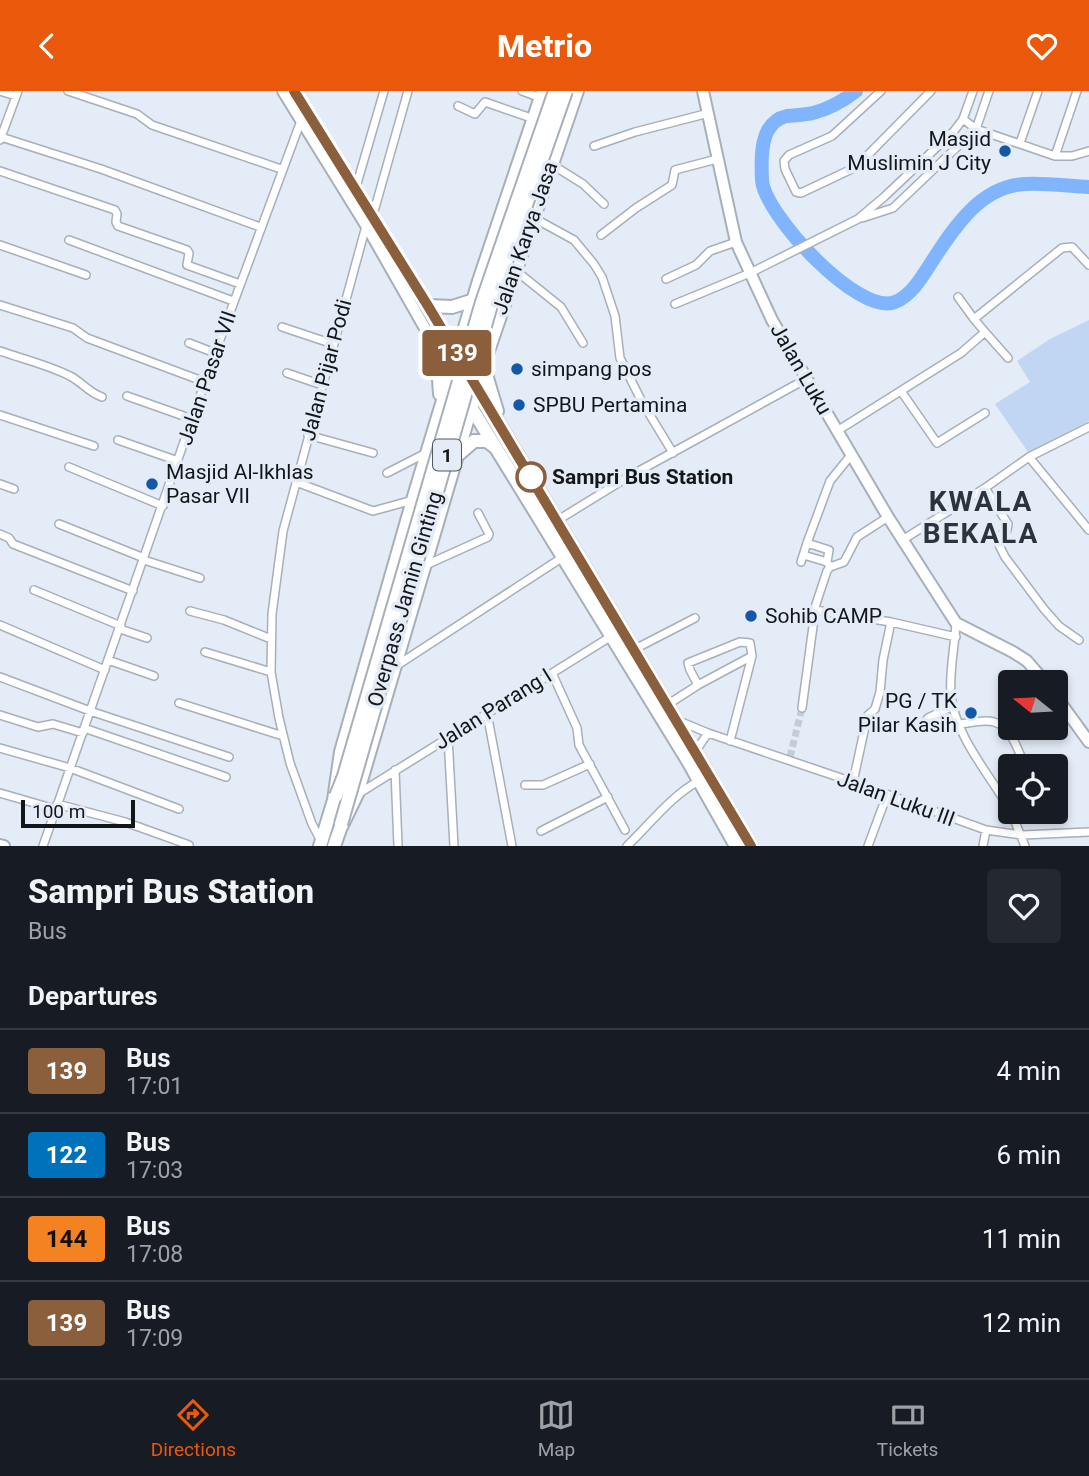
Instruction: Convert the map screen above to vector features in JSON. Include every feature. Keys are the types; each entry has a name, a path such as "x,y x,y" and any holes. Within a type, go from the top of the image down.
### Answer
{"highway":[{"name":"Overpass Jamin Ginting","path":"335,798 348,763 482,302 555,91"},
{"name":"Overpass Jamin Ginting","path":"340,826 491,305 566,91"},
{"name":"Jalan Karya Jasa","path":"477,387 514,269 577,91"},
{"name":"Jalan Karya Jasa","path":"457,353 542,95"},
{"path":"479,281 492,290 507,290"},
{"path":"428,306 452,307 474,299"},
{"path":"437,349 440,374 439,412"},
{"name":"1","path":"325,845 341,752 412,500 457,353"},
{"path":"457,353 751,846"},
{"path":"486,357 487,377 503,431"},
{"path":"451,374 564,556 736,846"},
{"name":"1","path":"325,845 340,826 357,794 477,387"},
{"path":"432,436 447,437 459,444"},
{"path":"455,459 469,443 478,440 492,445 500,454"}],"main road":[{"path":"283,91 356,187 457,353"},
{"path":"294,91 303,115 451,374"},
{"name":"Jalan Luku","path":"703,91 736,242 772,320 888,517 957,623"},
{"path":"957,623 1013,652 1035,670"},
{"path":"1068,711 1087,735"}],"street":[{"path":"0,91 17,93 1,135 260,227"},
{"path":"68,91 137,114 152,125 282,169"},
{"path":"356,187 384,91"},
{"path":"373,215 408,91"},
{"path":"522,91 542,95"},
{"path":"881,91 832,136 789,156 784,161 796,192 801,193 856,167 931,91"},
{"path":"858,219 954,131 963,119 973,91"},
{"path":"676,304 750,273 858,219 893,208 976,129 989,91"},
{"path":"1020,143 1038,91"},
{"path":"1055,156 1077,91"},
{"path":"458,106 475,114 485,101 534,119"},
{"path":"594,146 635,131 709,113"},
{"name":"Jalan Pasar VII","path":"43,846 233,301 303,115"},
{"path":"963,119 976,129 1055,156 1072,156 1089,151"},
{"path":"954,131 964,140"},
{"path":"601,235 636,208 673,185 675,170 717,159"},
{"path":"550,164 583,184 604,204"},
{"path":"0,171 115,210 118,226 187,250 187,265 240,284"},
{"path":"884,197 893,208"},
{"path":"532,217 574,240 594,264 602,278 615,316 620,358 642,402 673,453"},
{"name":"Jalan Pijar Podi","path":"325,845 301,795 283,736 271,672 271,639 276,571 283,531 366,226"},
{"path":"69,240 233,301"},
{"path":"666,279 696,265 710,251 736,242"},
{"path":"0,245 86,275"},
{"path":"974,319 1062,248 1072,247 1089,265"},
{"path":"514,269 561,307 583,343"},
{"path":"958,296 974,319 1009,358"},
{"path":"0,305 73,327 87,338 205,382"},
{"path":"282,327 333,344"},
{"path":"837,431 961,353 985,332"},
{"path":"190,343 215,352"},
{"path":"0,351 66,375 83,384 87,391 102,397"},
{"path":"287,373 322,385"},
{"path":"558,520 628,477 808,378"},
{"path":"901,391 937,443 985,414"},
{"path":"127,396 192,419"},
{"path":"0,415 94,446"},
{"path":"904,539 1029,457 1089,427"},
{"path":"309,435 373,453"},
{"path":"118,440 178,461"},
{"path":"387,473 427,453"},
{"path":"801,562 830,481 852,455"},
{"path":"1029,457 1089,530"},
{"path":"69,467 163,506"},
{"path":"296,482 373,511 412,500"},
{"path":"0,484 14,489"},
{"path":"985,488 1008,524 1007,530 996,539 1005,557 1059,626 1079,640"},
{"path":"426,565 488,537 478,513"},
{"path":"807,556 828,565 844,562 856,537 888,517"},
{"path":"60,524 200,579"},
{"path":"0,534 9,538 13,544 133,591"},
{"path":"802,708 815,610 828,565 828,549 807,543"},
{"path":"396,666 564,556"},
{"path":"34,590 146,638"},
{"path":"815,610 891,622 956,637"},
{"path":"190,611 224,620 271,639"},
{"path":"633,650 695,618"},
{"path":"853,782 868,715 875,709 880,692 891,622"},
{"path":"957,623 951,694 953,706 973,752 998,792"},
{"path":"0,625 105,670"},
{"name":"Jalan Parang I","path":"357,794 610,637"},
{"path":"698,685 688,667 690,662 747,641 751,646 752,656 730,741"},
{"path":"205,652 271,672"},
{"path":"667,705 752,656"},
{"path":"108,660 154,676"},
{"path":"552,673 577,728 579,745 625,830"},
{"path":"0,677 90,711 229,757"},
{"path":"179,703 283,736"},
{"path":"923,725 928,718 953,706"},
{"path":"487,713 512,846"},
{"path":"0,715 39,727 52,724 83,730 226,777"},
{"name":"Jalan Luku III","path":"676,719 730,741 790,759 986,830 1022,835 1089,832"},
{"path":"960,725 992,721 1003,726 1020,754"},
{"path":"695,752 708,733"},
{"path":"448,737 454,846"},
{"path":"0,748 70,768 178,809"},
{"path":"525,785 543,785 590,764"},
{"path":"365,767 377,782"},
{"path":"395,770 398,846"},
{"path":"627,846 678,793 699,781"},
{"path":"0,793 125,822 189,845"},
{"path":"868,846 887,795"},
{"path":"541,831 608,797"},
{"path":"1016,824 1025,846"},
{"path":"983,846 986,830"}],"shaded area":[{"path":"1089,320 1089,421 1028,452 995,404 1030,382 1017,361 1050,339"}],"waterway":[{"path":"856,91 825,109 810,114 787,116 771,126 764,142 762,180 767,196 795,237 838,279 859,294 879,302 895,302 901,299 920,280 969,211 994,192 1025,184 1089,187"}],"tunnel":[{"path":"790,757 802,708"}],"bus line":[{"name":"139","path":"294,91 356,187 558,520 751,846"}],"place":[{"name":"Masjid Muslimin J City","path":"1005,151"},
{"name":"simpang pos","path":"517,369"},
{"name":"SPBU Pertamina","path":"519,405"},
{"name":"Sampri Bus Station","path":"531,477"},
{"name":"Masjid Al-Ikhlas Pasar VII","path":"152,484"},
{"name":"Sohib CAMP","path":"751,616"},
{"name":"PG / TK Pilar Kasih","path":"971,713"}],"district":[{"name":"KWALA BEKALA","path":"981,517"}]}
